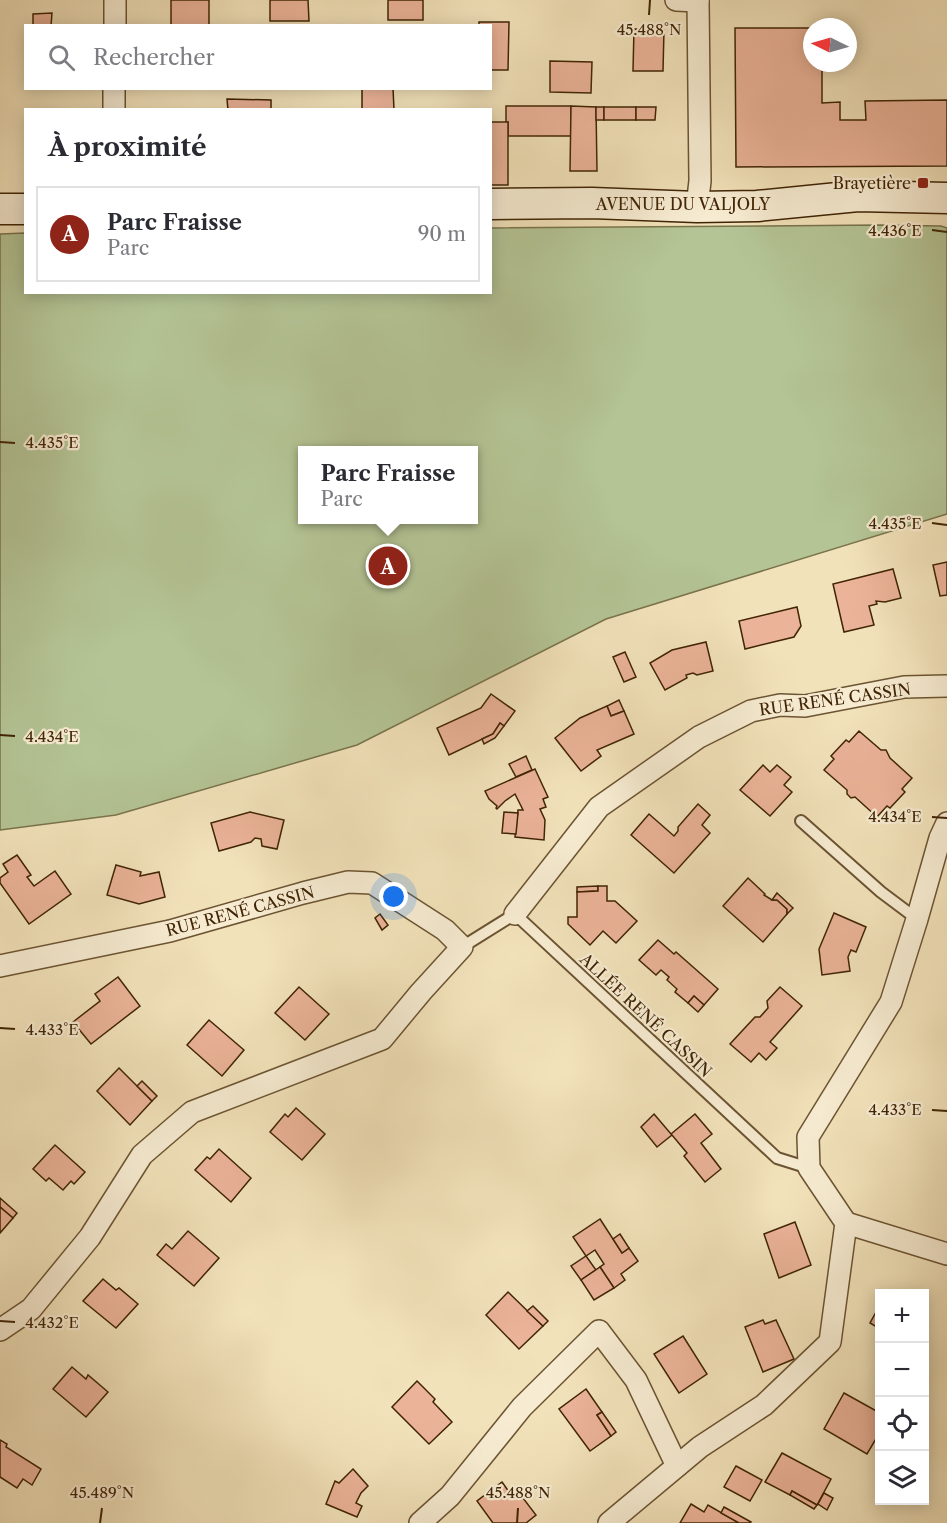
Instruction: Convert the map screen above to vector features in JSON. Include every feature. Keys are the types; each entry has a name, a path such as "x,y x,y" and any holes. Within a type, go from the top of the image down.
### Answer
{"main road":[{"name":"AVENUE DU VALJOLY","path":"492,204 592,203 697,207 757,206 858,196 947,198"},
{"path":"0,209 24,209"}],"street":[{"path":"115,0 115,24"},
{"path":"676,0 698,0 700,181 697,207"},
{"path":"114,90 114,108"},
{"name":"RUE RENÉ CASSIN","path":"515,914 598,807 699,737 751,711 780,705 805,706 904,687 947,686"},
{"path":"947,823 940,838 891,1002 808,1137 809,1168 846,1222 947,1254"},
{"name":"RUE RENÉ CASSIN","path":"0,966 170,931 348,882 372,883 445,930 462,946"},
{"path":"0,1330 31,1309 90,1237 142,1155 192,1112 382,1039 462,946"},
{"path":"609,1523 700,1447 764,1405 831,1342 846,1222"},
{"path":"420,1523 450,1496 522,1407 599,1331 636,1380 677,1466"}],"lane":[{"path":"801,822 881,892 917,919"},
{"path":"462,946 515,914"},
{"name":"ALLÉE RENÉ CASSIN","path":"515,914 777,1158 809,1168"}],"green space":[{"path":"941,226 947,228 947,514 606,619 357,745 116,815 0,830 0,234 24,233 24,294 492,294 492,228"}],"building":[{"path":"171,0 209,0 209,24 171,24"},
{"path":"270,0 308,0 309,21 270,21"},
{"path":"388,0 423,0 423,20 388,20"},
{"path":"52,13 51,24 33,24 33,14"},
{"path":"479,22 509,22 508,70 492,70 492,24 479,24"},
{"path":"735,28 803,28 803,72 822,72 822,103 840,102 840,120 866,120 865,101 947,100 947,166 736,167"},
{"path":"634,29 664,30 663,71 633,71"},
{"path":"550,61 592,62 591,93 550,92"},
{"path":"362,90 393,90 394,108 362,108"},
{"path":"227,99 271,100 271,108 228,108"},
{"path":"506,106 571,106 571,136 508,136"},
{"path":"571,106 596,107 597,171 570,171"},
{"path":"596,107 604,107 604,120 596,120"},
{"path":"604,107 636,107 636,120 604,120"},
{"path":"636,107 656,107 655,120 636,120"},
{"path":"492,122 508,122 508,185 492,185"},
{"path":"947,562 947,595 940,596 933,565"},
{"path":"893,569 901,598 885,602 876,601 877,604 869,606 874,625 844,632 833,584"},
{"path":"797,607 801,626 794,637 745,649 739,621"},
{"path":"706,642 713,671 686,675 687,678 665,690 650,663 672,650"},
{"path":"625,652 636,677 624,682 613,657"},
{"path":"491,694 515,711 504,726 500,723 493,734 449,755 437,728 481,708"},
{"path":"619,700 624,711 611,716 607,706"},
{"path":"607,706 611,716 624,711 634,734 597,750 601,756 581,771 555,738 580,718"},
{"path":"500,723 504,726 495,738 484,744 482,739 493,734"},
{"path":"859,731 881,750 886,750 890,758 912,778 902,789 905,792 890,808 887,806 877,817 855,797 851,798 847,790 824,770 834,759 831,756 846,740 849,742"},
{"path":"526,756 532,770 516,777 509,764"},
{"path":"763,765 770,772 777,765 791,777 784,785 792,792 770,816 740,790"},
{"path":"535,769 548,797 543,799 546,807 540,809 545,820 544,840 515,837 518,810 523,810 515,794 497,809 485,791"},
{"path":"698,804 710,815 702,825 710,833 674,873 631,835 649,814 674,836 678,827"},
{"path":"250,812 284,820 277,849 262,846 261,839 255,838 251,842 219,851 211,823"},
{"path":"504,812 518,813 516,834 502,833"},
{"path":"17,855 31,875 27,877 34,886 55,871 71,894 29,924 0,883 0,878 8,872 3,864"},
{"path":"116,865 141,872 140,876 159,872 165,897 139,904 107,895"},
{"path":"748,878 764,895 777,900 787,909 787,914 763,942 723,906"},
{"path":"598,886 598,891 577,892 577,887"},
{"path":"598,886 607,886 607,901 615,901 637,921 616,943 603,931 590,945 568,924 568,917 577,917 577,892 598,891"},
{"path":"777,893 793,908 787,914 787,909 777,900 772,900"},
{"path":"834,913 866,927 856,952 851,950 848,957 850,971 822,975 819,949"},
{"path":"380,914 388,925 382,930 375,918"},
{"path":"658,940 674,954 676,952 718,989 704,1005 694,996 688,1003 675,992 677,989 667,980 669,977 661,970 656,975 639,960"},
{"path":"118,977 140,1006 91,1044 73,1022 100,1001 95,994"},
{"path":"299,987 329,1014 305,1040 275,1013"},
{"path":"780,987 802,1006 770,1042 777,1048 766,1060 759,1053 751,1062 730,1044 755,1017 760,1017 768,1008 767,1001"},
{"path":"694,996 704,1005 698,1012 688,1003"},
{"path":"209,1020 244,1050 222,1076 187,1045"},
{"path":"119,1068 152,1101 130,1125 97,1091"},
{"path":"142,1081 157,1096 152,1101 137,1086"},
{"path":"296,1108 325,1134 302,1160 270,1132 285,1114 288,1117"},
{"path":"654,1114 671,1134 695,1114 712,1134 701,1143 721,1169 705,1182 684,1156 687,1153 672,1135 657,1147 641,1127"},
{"path":"55,1145 85,1172 74,1184 71,1181 63,1190 49,1178 46,1181 33,1169"},
{"path":"219,1149 251,1178 231,1202 195,1170 207,1157 210,1159"},
{"path":"0,1198 17,1213 13,1218 0,1207"},
{"path":"0,1207 13,1218 0,1233"},
{"path":"600,1219 622,1253 629,1248 638,1261 621,1274 625,1280 614,1288 600,1267 604,1264 595,1250 586,1256 573,1237"},
{"path":"795,1222 811,1265 779,1278 764,1234"},
{"path":"188,1231 219,1258 194,1286 157,1255 166,1244 172,1249"},
{"path":"620,1234 629,1248 622,1253 613,1239"},
{"path":"586,1256 596,1270 581,1280 571,1266"},
{"path":"600,1267 614,1288 594,1300 581,1280"},
{"path":"103,1279 116,1290 119,1288 138,1304 116,1328 83,1301"},
{"path":"508,1292 543,1326 519,1349 486,1315"},
{"path":"533,1306 548,1321 543,1326 527,1311"},
{"path":"875,1314 875,1326 870,1323"},
{"path":"763,1320 765,1324 776,1320 794,1359 763,1372 745,1327"},
{"path":"683,1336 707,1374 679,1393 654,1354"},
{"path":"72,1367 86,1379 88,1375 108,1392 86,1417 53,1389"},
{"path":"417,1381 435,1399 433,1402 452,1422 429,1444 392,1407"},
{"path":"586,1389 602,1412 597,1415 611,1436 590,1451 559,1409"},
{"path":"844,1393 875,1410 875,1440 867,1454 824,1429"},
{"path":"602,1412 616,1432 611,1436 597,1415"},
{"path":"0,1440 7,1444 6,1447 41,1469 32,1485 23,1479 17,1488 0,1477"},
{"path":"782,1453 831,1479 817,1505 792,1491 790,1495 765,1482"},
{"path":"736,1466 762,1480 750,1501 724,1487"},
{"path":"353,1469 368,1486 356,1503 362,1506 357,1517 326,1504 335,1481 339,1483"},
{"path":"502,1482 514,1499 520,1494 536,1515 526,1523 493,1523 477,1501"},
{"path":"792,1491 817,1505 814,1509 790,1495"},
{"path":"824,1493 833,1498 827,1510 818,1504"},
{"path":"691,1504 704,1512 708,1505 739,1523 680,1523"},
{"path":"724,1507 751,1522 739,1523 721,1513"}],"place":[{"name":"Brayetière","path":"923,183"},
{"name":"Parc Fraisse","path":"388,566"}]}
